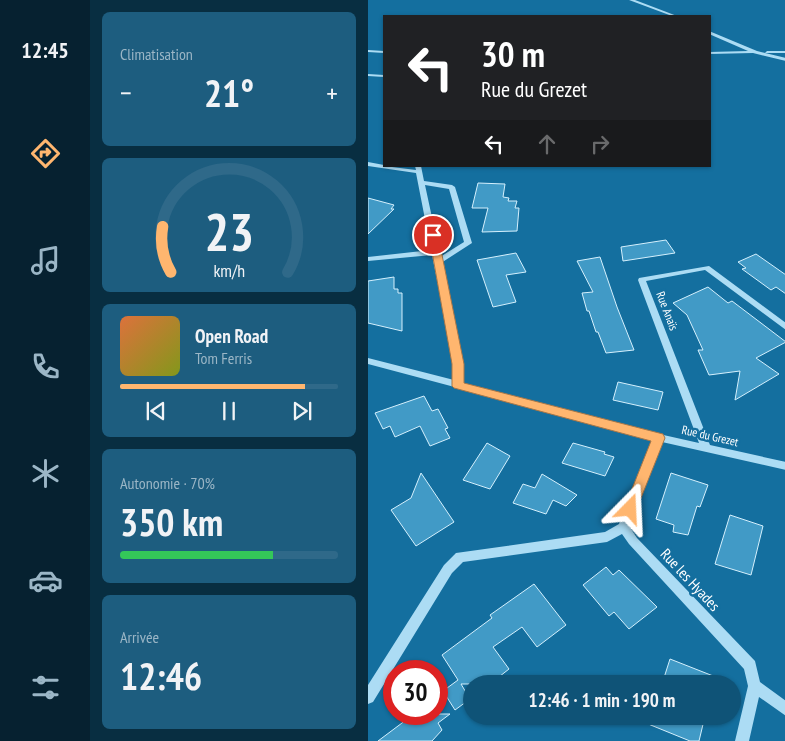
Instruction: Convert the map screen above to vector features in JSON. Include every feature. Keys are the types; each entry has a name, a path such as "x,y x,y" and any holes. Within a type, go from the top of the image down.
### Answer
{"street":[{"path":"631,0 672,15"},
{"path":"711,33 754,52 786,60"},
{"path":"368,51 383,52"},
{"path":"711,53 786,52"},
{"path":"368,75 383,76"},
{"path":"368,164 383,165"},
{"path":"399,167 419,169 458,364 458,386"},
{"path":"422,183 452,187 468,243 438,261"},
{"path":"368,259 437,252"},
{"name":"Rue Anaïs","path":"706,448 642,280 706,268 786,327"},
{"name":"Rue du Grezet","path":"368,361 658,438 786,466"},
{"path":"368,697 448,569 460,558 607,537 623,527 658,438"},
{"name":"Rue les Hyades","path":"623,527 633,541 750,666 755,686"},
{"path":"742,741 755,686 786,710"}],"building":[{"path":"478,183 505,184 503,197 509,198 508,201 517,201 515,208 519,208 517,231 482,232 488,208 472,208"},
{"path":"368,198 394,205 391,209 394,209 368,234"},
{"path":"666,240 675,253 623,261 621,247"},
{"path":"516,253 526,272 506,275 516,302 493,307 477,260"},
{"path":"756,254 786,275 786,294 776,287 771,290 742,269 746,268 738,262"},
{"path":"600,257 634,350 606,353 589,311 587,311 582,293 593,292 577,261"},
{"path":"394,277 394,289 398,289 398,293 402,293 402,331 368,323 368,281"},
{"path":"708,287 728,303 732,301 786,342 756,358 779,374 735,400 740,371 709,375 698,350 703,350 687,315 673,303"},
{"path":"618,382 663,392 658,410 613,400"},
{"path":"424,396 432,411 438,409 448,428 445,429 450,438 430,446 420,426 395,437 390,426 383,429 375,413"},
{"path":"487,443 510,456 490,489 463,480"},
{"path":"573,443 605,452 604,454 614,457 605,476 562,463"},
{"path":"421,473 454,522 416,546 391,510 411,498"},
{"path":"671,473 708,485 700,507 697,506 688,535 673,532 674,525 656,519"},
{"path":"542,474 577,495 566,506 553,500 546,514 513,503 523,484 535,488"},
{"path":"730,515 763,526 751,575 715,564"},
{"path":"606,567 613,575 619,570 657,607 629,629 614,612 609,616 583,585"},
{"path":"534,584 566,625 537,647 522,627 493,647 509,669 501,675 463,675 463,684 461,684 463,687 463,704 455,710 448,699 448,687 458,680 448,664 448,660 445,660 442,655 492,618 490,615"},
{"path":"670,659 711,675 665,675"},
{"path":"399,725 439,725 442,730 432,741 378,741"},
{"path":"651,725 703,725 699,741 690,741"}],"route":[{"path":"433,235 458,364 458,386 658,438 630,509"}]}
